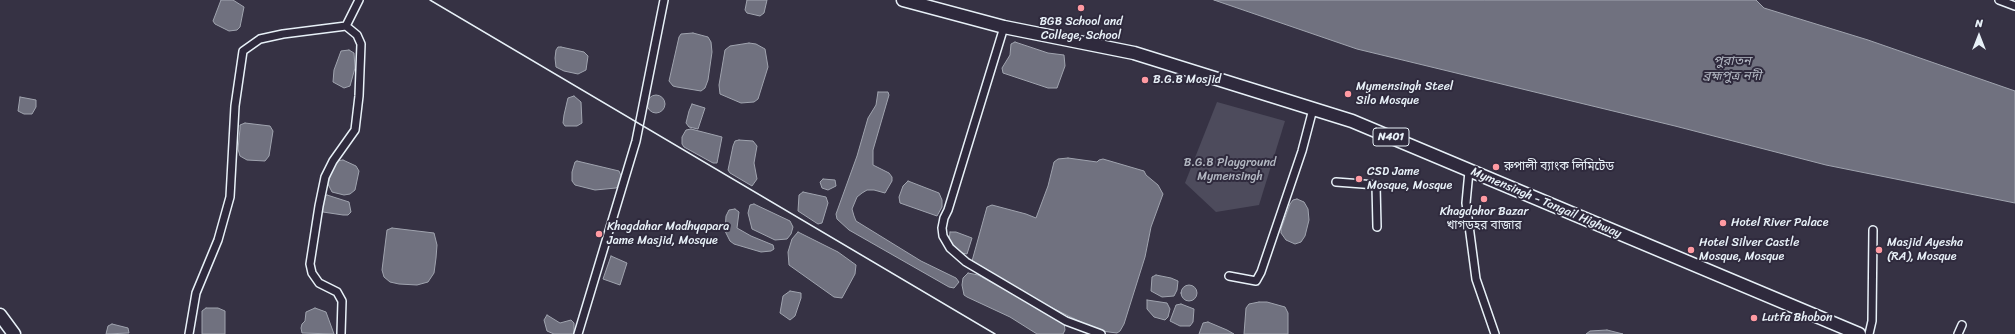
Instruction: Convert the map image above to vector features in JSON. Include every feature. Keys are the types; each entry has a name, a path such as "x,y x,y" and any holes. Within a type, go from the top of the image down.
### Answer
{"highway":[{"name":"Mymensingh - Tangail Highway","path":"903,0 1004,27 1134,53 1352,121 1859,334"},
{"path":"0,315 14,334"}],"street":[{"path":"346,26 359,0"},
{"path":"578,334 636,141 664,0"},
{"path":"1999,0 2015,6"},
{"path":"190,334 196,293 218,240 230,197 236,106 243,51 260,39 283,34 346,26 357,35 361,44 359,96 355,130 334,161 326,177 319,206 310,264 312,273 319,283 337,292 342,301 341,334"},
{"path":"1004,27 951,203 944,218 942,228 943,236 950,248 966,262 1066,321 1101,334"},
{"path":"1229,276 1256,282 1261,272 1302,151 1313,109"},
{"path":"1469,171 1466,203 1476,279 1495,334"},
{"path":"1336,182 1376,185 1377,227"},
{"path":"1869,334 1872,321 1873,230"},
{"path":"1958,334 1962,325"}],"green space":[{"name":"B.G.B Playground Mymensingh","path":"1217,102 1285,121 1259,205 1216,212 1185,183"}],"water":[{"path":"221,0 233,0 244,7 240,27 237,30 229,31 215,24 213,21"},
{"path":"747,0 767,0 764,13 760,16 747,13 745,10"},
{"name":"পুরাতন ব্রহ্মপুত্র নদী","path":"1214,0 1756,0 1764,8 1868,40 2015,91 2015,203 1826,165 1675,126 1357,49"},
{"path":"693,33 708,37 711,42 712,52 708,80 705,88 701,91 673,86 669,81 679,37 681,34"},
{"path":"1015,42 1048,53 1064,55 1065,66 1057,88 1048,88 1003,73 1002,68 1010,55 1011,44"},
{"path":"749,43 756,44 765,49 768,67 758,99 754,102 741,103 720,94 719,85 725,50 730,46"},
{"path":"558,47 584,52 588,56 586,70 578,74 564,71 556,67 556,50"},
{"path":"349,50 354,53 355,68 350,86 344,88 333,82 334,70 341,51"},
{"path":"878,92 888,92 889,95 873,150 873,165 889,173 892,177 892,181 885,193 867,190 857,197 852,209 854,216 856,221 921,261 956,278 959,282 954,288 949,287 849,230 837,219 836,214 857,156 868,118 876,105"},
{"path":"656,95 662,98 665,104 662,110 656,113 650,110 647,104 650,98"},
{"path":"574,96 581,102 582,123 577,126 565,126 563,123 568,98"},
{"path":"20,97 36,100 36,107 32,114 24,114 18,111"},
{"path":"692,104 705,108 698,129 689,127 686,123"},
{"path":"245,123 270,126 273,131 269,156 265,161 247,160 240,156 238,149 240,125"},
{"path":"691,129 722,137 717,163 713,163 684,147 682,144 682,137 686,130"},
{"path":"735,141 753,141 757,146 754,163 757,179 752,186 730,173 728,170 733,146"},
{"path":"1068,158 1097,162 1103,159 1144,171 1146,175 1158,185 1163,194 1151,227 1145,257 1124,324 1117,333 1101,331 1040,302 974,265 972,261 987,207 992,205 1036,218 1048,186 1054,162 1058,159"},
{"path":"343,160 356,166 359,171 355,190 350,194 344,195 332,192 328,184 333,165 336,161"},
{"path":"577,161 619,171 622,178 619,186 616,188 595,190 575,185 572,181 572,172 575,162"},
{"path":"823,179 835,180 836,186 828,190 822,188 820,182"},
{"path":"908,181 939,193 942,200 942,207 937,216 900,203 899,197 903,186"},
{"path":"803,192 826,197 828,203 822,223 818,224 798,211 799,195"},
{"path":"327,195 349,202 351,212 348,215 343,215 323,212 323,200"},
{"path":"1297,199 1304,202 1308,209 1309,220 1305,236 1301,242 1295,244 1286,240 1281,233 1281,229 1290,204 1293,200"},
{"path":"754,204 790,221 793,227 791,234 787,239 775,240 752,229 748,213 750,205"},
{"path":"735,209 739,212 737,228 751,236 773,245 774,249 771,251 761,252 734,244 730,241 725,231 726,216 729,210"},
{"path":"392,228 434,233 437,245 436,258 434,273 428,282 417,285 399,284 390,282 384,277 382,270 387,230"},
{"path":"798,232 838,252 856,265 855,274 842,298 834,297 789,265 788,252 792,239"},
{"path":"950,232 956,232 972,238 967,254 962,253 949,242"},
{"path":"611,256 627,263 620,285 603,279"},
{"path":"968,273 978,275 1064,323 1065,330 1063,334 1037,334 1010,317 967,297 964,295 962,285 963,278"},
{"path":"1156,275 1178,281 1177,290 1174,296 1162,297 1151,291 1152,277"},
{"path":"1186,285 1192,285 1197,290 1195,299 1192,301 1186,301 1181,296 1181,290"},
{"path":"790,291 801,293 801,298 795,316 790,320 780,313 783,296"},
{"path":"1147,300 1167,303 1170,309 1168,317 1165,320 1154,317 1147,309"},
{"path":"1267,302 1285,307 1288,313 1288,334 1244,334 1246,308 1249,304"},
{"path":"1181,304 1194,309 1193,322 1190,326 1180,326 1170,321 1176,305"},
{"path":"206,308 218,308 225,311 225,334 202,334 202,311"},
{"path":"315,308 326,312 334,334 302,333 301,328 305,321 306,312"},
{"path":"547,315 560,323 571,320 574,323 574,334 554,334 547,331 544,320"},
{"path":"1208,322 1234,334 1199,334 1203,323"},
{"path":"112,324 128,328 129,333 106,334 108,326"},
{"path":"1607,330 1623,334 1586,334 1590,331"}],"railway":[{"path":"430,0 995,334"}],"place":[{"name":"BGB School and College, School","path":"1081,8"},
{"name":"B.G.B Mosjid","path":"1145,80"},
{"name":"Mymensingh Steel Silo Mosque","path":"1348,94"},
{"name":"রুপালী ব্যাংক লিমিটেড","path":"1496,167"},
{"name":"CSD Jame Mosque, Mosque","path":"1359,179"},
{"name":"Khagdohor Bazar খাগডহর বাজার","path":"1484,199"},
{"name":"Hotel River Palace","path":"1723,223"},
{"name":"Khagdahar Madhyapara Jame Masjid, Mosque","path":"599,234"},
{"name":"Hotel Silver Castle Mosque, Mosque","path":"1691,250"},
{"name":"Masjid Ayesha (RA), Mosque","path":"1879,250"},
{"name":"Lutfa Bhobon","path":"1754,318"}]}
